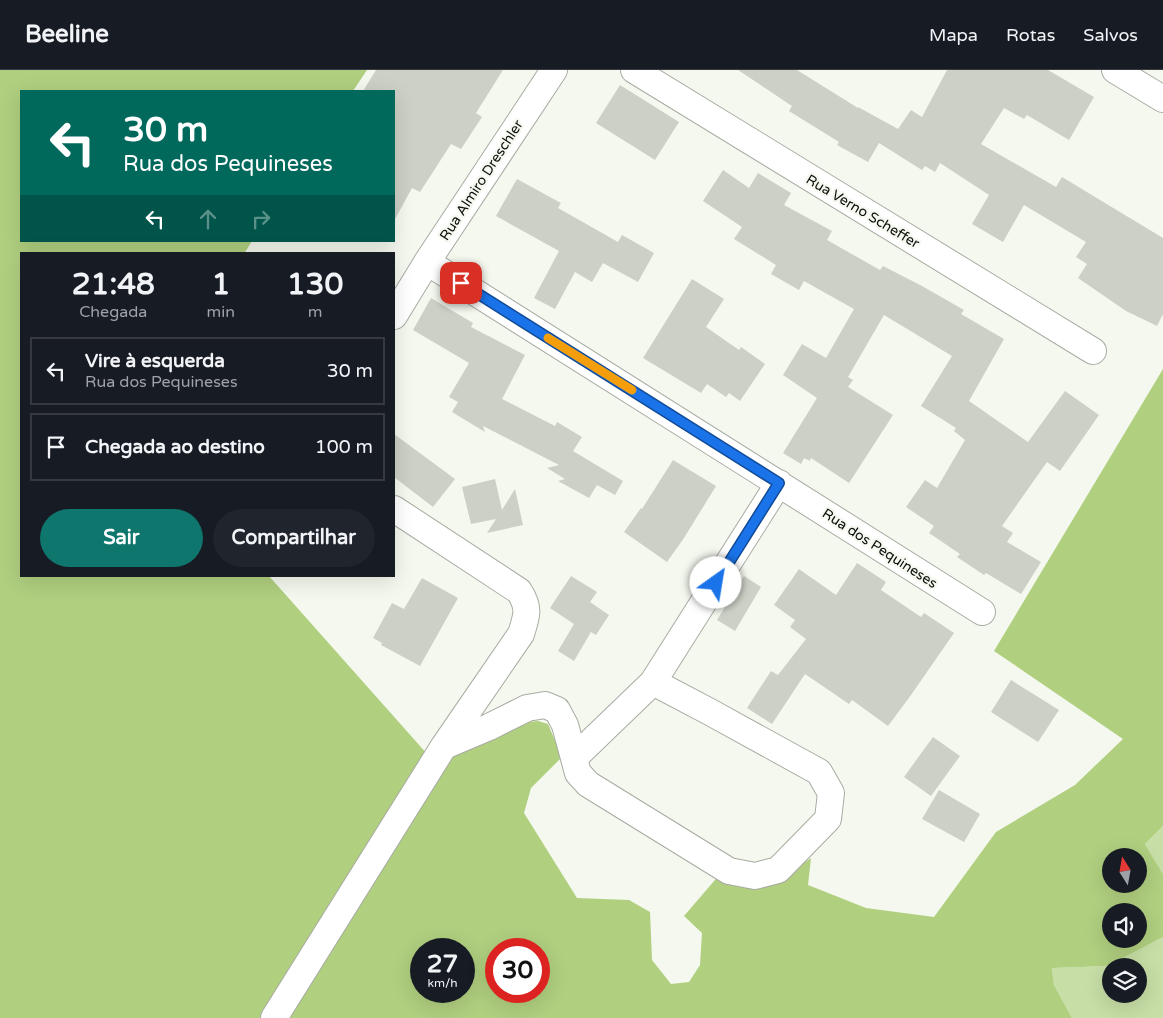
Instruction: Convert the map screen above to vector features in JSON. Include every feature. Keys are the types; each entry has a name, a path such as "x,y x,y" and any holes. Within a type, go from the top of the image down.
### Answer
{"street":[{"name":"Rua Almiro Dreschler","path":"395,314 554,70"},
{"name":"Rua Verno Scheffer","path":"634,70 1093,352"},
{"path":"1115,70 1160,89"},
{"name":"Rua dos Pequineses","path":"428,262 982,612"},
{"path":"574,758 654,682 779,483"},
{"path":"274,1018 444,746 521,634 527,617 527,603 519,591 395,510"},
{"path":"444,746 527,708 545,705 557,710 565,724 578,773 588,784 729,871 755,876 778,870 828,819 831,792 818,772 654,682"}],"green space":[{"path":"0,70 367,70 354,90 20,90 20,242 251,242 245,252 20,252 20,577 270,577 428,755 267,1018 0,1018"},
{"path":"1163,369 1163,826 1145,844 1147,848 1102,848 1102,893 1147,893 1148,849 1163,874 1163,937 1147,945 1147,903 1102,903 1102,948 1142,948 1123,958 1102,958 1102,966 1052,968 1054,985 1072,1018 286,1018 452,755 526,722 538,721 548,724 562,757 531,788 524,813 577,898 629,900 650,912 652,960 671,984 689,982 700,965 702,933 684,916 721,873 779,880 811,858 808,885 866,908 934,917 996,832 1075,785 1123,739 994,651"},
{"path":"1163,826 1163,874 1148,848 1145,844"},
{"path":"1163,937 1163,1018 1072,1018 1054,985 1052,968 1102,966 1102,1003 1147,1003 1147,958 1123,958 1142,948 1147,948 1147,945"}],"building":[{"path":"376,70 503,70 476,113 482,117 461,149 451,144 420,192 412,188 395,219 395,90 364,90"},
{"path":"738,70 797,70 858,108 898,129 911,110 922,117 947,70 1048,70 1094,97 1069,140 1027,115 1024,119 1004,108 981,144 1056,187 1062,177 1163,238 1163,314 1157,326 1126,311 1078,278 1087,264 1076,257 1086,242 1024,205 1003,242 972,224 989,195 940,163 935,172 925,166 922,170 879,143 868,162 837,145 839,142 789,111 792,106"},
{"path":"620,85 679,122 655,160 596,123"},
{"path":"723,170 749,188 758,173 791,193 784,205 832,231 827,240 880,270 883,266 922,286 964,310 961,314 1004,339 969,401 1028,442 1065,391 1099,415 1060,471 1047,462 1002,526 1013,533 1007,542 1041,562 1021,594 986,573 984,575 957,557 960,554 929,533 934,526 906,507 925,480 937,488 965,440 954,431 956,428 921,406 952,356 884,315 848,377 853,380 848,387 893,415 849,483 811,458 810,461 804,458 801,464 783,453 817,398 783,375 802,344 826,358 854,309 804,281 799,290 771,274 776,265 734,239 742,227 703,201"},
{"path":"517,179 561,203 558,208 618,242 622,235 654,253 638,282 603,263 592,282 575,272 555,309 534,298 559,251 496,216"},
{"path":"692,279 724,299 706,327 739,350 741,347 765,364 740,401 729,393 726,397 707,384 701,393 643,358"},
{"path":"431,298 473,323 471,327 525,355 502,399 555,426 557,422 582,437 573,451 623,481 615,495 597,485 589,498 558,481 565,479 547,468 559,465 483,426 485,432 452,412 458,402 449,397 469,363 413,330"},
{"path":"395,435 455,479 433,507 395,478"},
{"path":"673,460 716,486 667,562 624,532 642,509"},
{"path":"495,479 502,510 515,489 523,525 487,533 496,519 471,524 462,487"},
{"path":"857,563 886,582 881,590 921,617 924,613 954,633 888,726 852,700 849,704 805,674 772,724 747,708 771,671 778,675 806,639 790,627 795,620 774,605 799,569 836,595"},
{"path":"571,576 597,592 590,602 609,615 596,635 591,632 574,661 558,651 574,624 550,608"},
{"path":"744,576 761,587 735,631 717,620"},
{"path":"422,578 458,598 420,666 381,645 382,643 373,638 392,603 404,609"},
{"path":"1011,680 1059,710 1038,742 991,712"},
{"path":"933,737 960,756 931,796 904,777"},
{"path":"939,790 980,814 964,842 922,819"}],"slow traffic":[{"path":"548,338 632,390"}],"route":[{"path":"461,283 779,483 716,583"}]}
